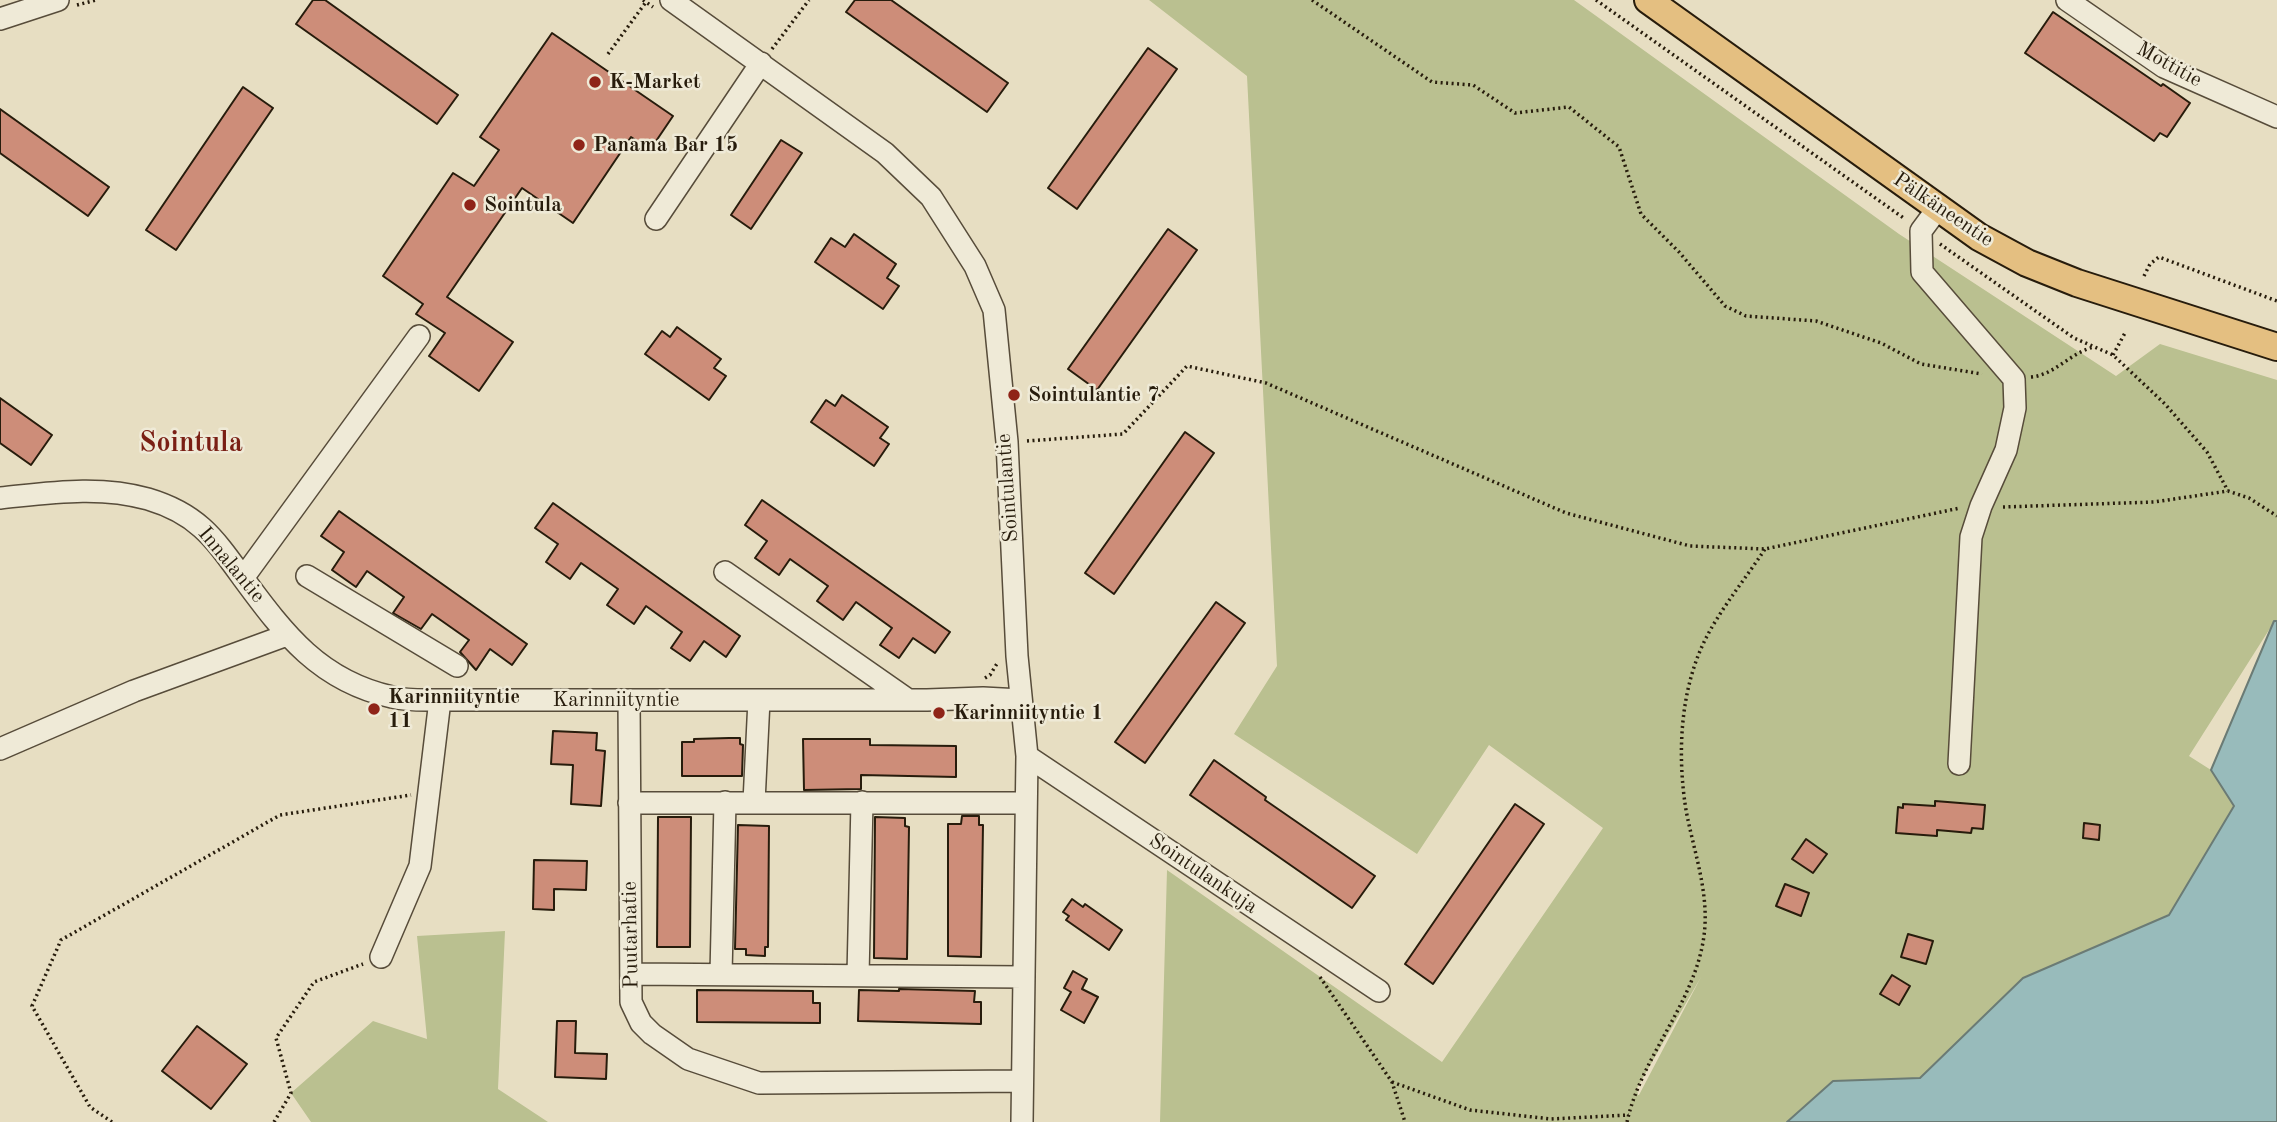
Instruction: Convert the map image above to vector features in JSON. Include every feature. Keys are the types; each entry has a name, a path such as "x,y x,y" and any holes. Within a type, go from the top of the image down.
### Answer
{"main road":[{"name":"Pälkäneentie","path":"1648,0 1979,237 2027,263 2077,283 2277,347"}],"street":[{"path":"0,19 58,0"},
{"name":"Mottitie","path":"2067,0 2164,67 2277,117"},
{"name":"Sointulantie","path":"663,4 761,64 885,153 931,197 975,266 993,310 1007,442 1021,700 1027,756 1022,1122"},
{"path":"656,219 761,64"},
{"path":"1938,208 1922,231 1922,272 2014,379 2015,408 2006,450 1981,506 1971,537 1959,764"},
{"path":"243,578 419,336"},
{"name":"Innalantie","path":"0,498 82,490 147,499 173,509 206,529 287,635"},
{"path":"725,572 907,699"},
{"path":"307,576 457,666"},
{"path":"0,748 134,691 287,635"},
{"name":"Karinniityntie","path":"287,635 320,665 355,686 394,698 1021,700"},
{"path":"381,957 420,866 440,700"},
{"name":"Puutarhatie","path":"629,700 631,1002 641,1023 652,1034 688,1059 760,1083 1022,1081"},
{"path":"754,802 759,700"},
{"name":"Sointulankuja","path":"1027,756 1379,991"},
{"path":"721,974 725,802"},
{"path":"858,975 862,802"},
{"path":"629,803 1026,803"},
{"path":"631,974 1024,977"}],"path":[{"path":"761,64 809,0"},
{"path":"1312,0 1432,82 1473,85 1515,113 1569,107 1619,147 1641,214 1679,252 1725,306 1746,316 1816,321 1881,343 1921,364 2014,379 2042,376 2081,350 2094,347"},
{"path":"608,54 644,1 663,4"},
{"path":"2144,276 2150,264 2159,257 2277,301"},
{"path":"2113,355 2125,333"},
{"path":"1007,442 1123,434 1187,366 1266,383 1566,513 1690,546 1765,549 1706,638 1691,678 1682,733 1686,808 1702,884 1705,926 1695,972 1637,1088 1627,1122"},
{"path":"2228,491 2249,498 2277,516"},
{"path":"983,698 982,680 990,675 1002,655"},
{"path":"112,1122 90,1107 32,1006 61,940 280,815 430,792"},
{"path":"274,1122 291,1093 275,1038 314,982 381,957"},
{"path":"1313,967 1392,1082 1405,1122"},
{"path":"1392,1082 1470,1110 1551,1119 1629,1115"}],"green space":[{"path":"1149,0 1574,0 1899,234 2116,376 2160,344 2277,380 2277,621 2189,756 2211,770 2235,806 2169,915 2023,978 1920,1078 1833,1081 1787,1122 1160,1122 1167,870 1442,1062 1603,828 1489,745 1417,854 1234,734 1277,666 1247,76","holes":["1701,977 1639,1095 1637,1088"]},
{"path":"505,931 498,1089 548,1122 311,1122 291,1093 373,1021 427,1039 417,936"}],"water":[{"path":"2274,621 2277,621 2277,1122 1787,1122 1833,1081 1920,1078 2023,978 2169,915 2234,806 2211,770"}],"building":[{"path":"313,0 325,0 458,95 437,124 296,24"},
{"path":"855,0 891,0 1008,83 987,112 846,12"},
{"path":"2053,12 2190,103 2167,137 2160,133 2154,141 2025,53"},
{"name":"Sointula","path":"552,33 673,116 650,150 631,137 573,223 522,188 447,297 513,342 479,391 429,356 445,333 416,314 423,304 383,276 453,173 474,186 499,150 480,137"},
{"path":"1148,48 1177,69 1077,209 1048,188"},
{"path":"243,87 273,108 176,250 146,230"},
{"path":"0,109 109,187 88,216 0,153"},
{"path":"781,140 802,153 751,229 731,215"},
{"path":"1168,229 1197,250 1097,390 1068,369"},
{"path":"854,234 896,264 887,278 899,286 883,309 815,262 831,238 845,247"},
{"path":"677,327 721,359 714,368 726,376 709,400 645,354 662,331 670,337"},
{"path":"842,395 888,427 880,438 889,444 874,466 811,422 826,400 835,406"},
{"path":"0,398 52,435 31,465 0,443"},
{"path":"1185,432 1214,453 1114,594 1085,573"},
{"path":"762,500 950,632 935,653 913,638 899,658 880,645 892,628 856,602 843,620 817,601 828,586 790,559 779,575 755,558 767,541 745,525"},
{"path":"553,503 740,636 726,657 704,641 690,661 671,648 682,632 646,606 634,624 607,605 618,589 581,563 570,579 546,562 558,544 535,528"},
{"path":"339,511 527,644 512,665 490,649 476,670 460,652 469,640 432,614 421,629 393,613 404,597 367,571 356,587 332,570 344,552 321,536"},
{"path":"1216,602 1245,623 1145,763 1115,742"},
{"path":"553,731 597,733 596,750 605,751 601,806 571,804 573,765 551,764"},
{"path":"740,738 740,744 743,745 742,776 682,776 682,742 694,742 694,739"},
{"path":"803,739 870,739 870,745 956,746 956,777 861,775 861,789 804,790"},
{"path":"1214,760 1266,797 1265,800 1375,876 1352,908 1190,795"},
{"path":"1935,801 1985,805 1983,829 1972,828 1971,833 1937,830 1937,836 1896,833 1898,807 1903,808 1903,804 1935,806"},
{"path":"1515,804 1544,824 1433,984 1405,964"},
{"path":"962,816 979,816 979,825 983,825 981,957 948,956 948,824 961,824"},
{"path":"658,817 691,817 690,947 657,947"},
{"path":"875,817 905,818 905,826 909,827 907,959 874,958"},
{"path":"2084,823 2100,825 2099,840 2083,838"},
{"path":"738,825 769,826 768,947 765,947 765,956 746,955 746,949 735,949"},
{"path":"1806,839 1827,854 1813,873 1792,859"},
{"path":"534,860 587,861 586,890 554,889 554,910 533,909"},
{"path":"1785,884 1809,893 1801,916 1776,906"},
{"path":"1072,899 1083,907 1085,904 1122,930 1109,950 1066,920 1069,916 1063,912"},
{"path":"1908,934 1933,941 1926,964 1901,957"},
{"path":"1073,971 1087,979 1082,989 1098,997 1084,1023 1061,1010 1071,992 1064,988"},
{"path":"1892,975 1910,986 1899,1005 1880,994"},
{"path":"697,990 813,991 813,1003 820,1003 820,1023 697,1022"},
{"path":"859,990 975,991 974,1002 981,1002 981,1024 858,1021"},
{"path":"557,1021 576,1021 575,1053 607,1054 606,1079 555,1077"},
{"path":"197,1026 247,1064 211,1109 162,1071"}],"place":[{"name":"K-Market","path":"595,82"},
{"name":"Panama Bar 15","path":"579,145"},
{"name":"Sointula","path":"470,205"},
{"name":"Sointulantie 7","path":"1014,395"},
{"name":"Karinniityntie 11","path":"374,709"},
{"name":"Karinniityntie 1","path":"939,713"}],"district":[{"name":"Sointula","path":"191,444"}]}
